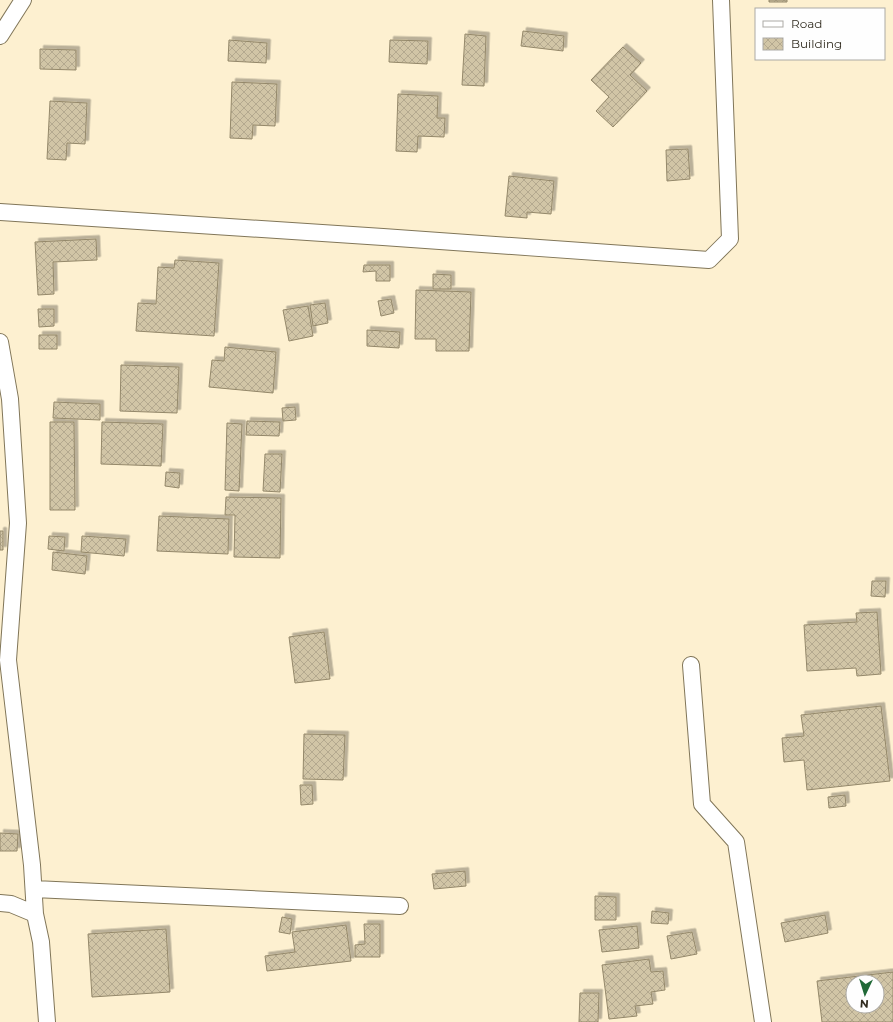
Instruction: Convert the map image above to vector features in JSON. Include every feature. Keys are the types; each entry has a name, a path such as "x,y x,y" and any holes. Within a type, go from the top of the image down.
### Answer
{"street":[{"path":"0,36 23,0"},
{"path":"0,212 709,260 730,239 721,0"},
{"path":"0,342 10,399 18,523 8,660 34,889 35,914 41,942 48,1022"},
{"path":"691,665 702,804 736,842 763,1022"},
{"path":"34,889 400,906"},
{"path":"0,903 10,904 35,914"}],"building":[{"path":"769,0 787,0 787,2 769,2"},
{"path":"523,31 564,36 563,51 521,46"},
{"path":"465,34 486,36 484,86 462,85"},
{"path":"229,40 267,43 266,63 228,61"},
{"path":"390,40 428,41 427,64 389,62"},
{"path":"623,47 641,63 630,75 647,91 613,127 596,111 609,97 591,80"},
{"path":"40,49 76,50 76,70 40,69"},
{"path":"232,82 277,84 275,126 253,125 252,139 230,138"},
{"path":"398,94 438,96 437,118 445,118 444,137 418,136 417,152 396,151"},
{"path":"50,101 87,103 85,144 67,143 66,160 47,159"},
{"path":"688,149 690,179 667,181 666,150"},
{"path":"509,176 554,181 551,214 527,212 527,218 505,216"},
{"path":"96,239 97,260 53,262 54,294 38,295 35,242"},
{"path":"175,260 219,263 214,336 136,331 138,303 156,304 158,267 174,268"},
{"path":"364,265 390,265 390,281 376,281 376,271 363,272"},
{"path":"433,274 451,275 451,289 433,289"},
{"path":"416,290 471,292 469,351 436,351 436,339 415,339"},
{"path":"391,299 394,313 381,316 378,301"},
{"path":"325,303 328,323 313,326 310,305"},
{"path":"308,306 313,336 289,341 283,310"},
{"path":"38,309 54,309 54,326 39,327"},
{"path":"367,330 400,332 399,348 367,346"},
{"path":"39,335 57,335 57,349 39,349"},
{"path":"225,347 276,352 273,393 209,387 212,360 224,361"},
{"path":"121,365 179,367 177,413 120,411"},
{"path":"54,402 100,404 100,420 53,418"},
{"path":"295,407 296,420 283,421 282,408"},
{"path":"247,421 280,422 279,436 246,435"},
{"path":"50,422 74,422 75,510 50,510"},
{"path":"102,422 163,424 161,466 101,464"},
{"path":"227,423 242,424 239,491 225,490"},
{"path":"265,454 282,454 280,492 263,491"},
{"path":"166,472 180,473 179,488 165,486"},
{"path":"226,497 281,498 280,558 234,557 235,515 225,515"},
{"path":"159,516 229,519 228,554 157,551"},
{"path":"0,531 3,531 3,550 0,550"},
{"path":"49,536 65,537 64,551 48,549"},
{"path":"82,536 126,539 124,556 81,552"},
{"path":"53,552 87,556 85,574 52,570"},
{"path":"872,581 886,581 885,597 871,596"},
{"path":"877,612 881,674 857,676 856,668 807,671 804,625 857,622 856,613"},
{"path":"324,632 330,679 295,683 289,637"},
{"path":"881,706 890,781 807,790 804,760 784,762 782,738 804,736 801,715"},
{"path":"304,734 345,735 343,780 303,779"},
{"path":"300,785 312,785 313,804 301,805"},
{"path":"845,795 846,806 829,808 828,797"},
{"path":"0,833 18,834 17,851 0,851"},
{"path":"465,871 466,886 434,889 432,874"},
{"path":"595,896 616,897 616,920 595,920"},
{"path":"652,911 669,913 668,924 651,923"},
{"path":"825,915 828,933 785,942 781,923"},
{"path":"282,917 292,919 290,934 279,932"},
{"path":"364,924 380,924 380,957 355,957 355,945 365,944"},
{"path":"346,925 351,961 267,971 265,956 295,952 292,932"},
{"path":"637,926 639,948 602,952 599,930"},
{"path":"166,929 170,992 92,997 88,934"},
{"path":"692,932 697,954 671,959 667,936"},
{"path":"649,959 651,972 663,971 665,990 651,992 653,1004 635,1006 637,1016 609,1019 602,965"},
{"path":"893,972 893,1022 822,1022 817,981 845,978 845,1014 885,1014 885,974 876,974"},
{"path":"580,993 599,993 598,1022 579,1022"}]}
